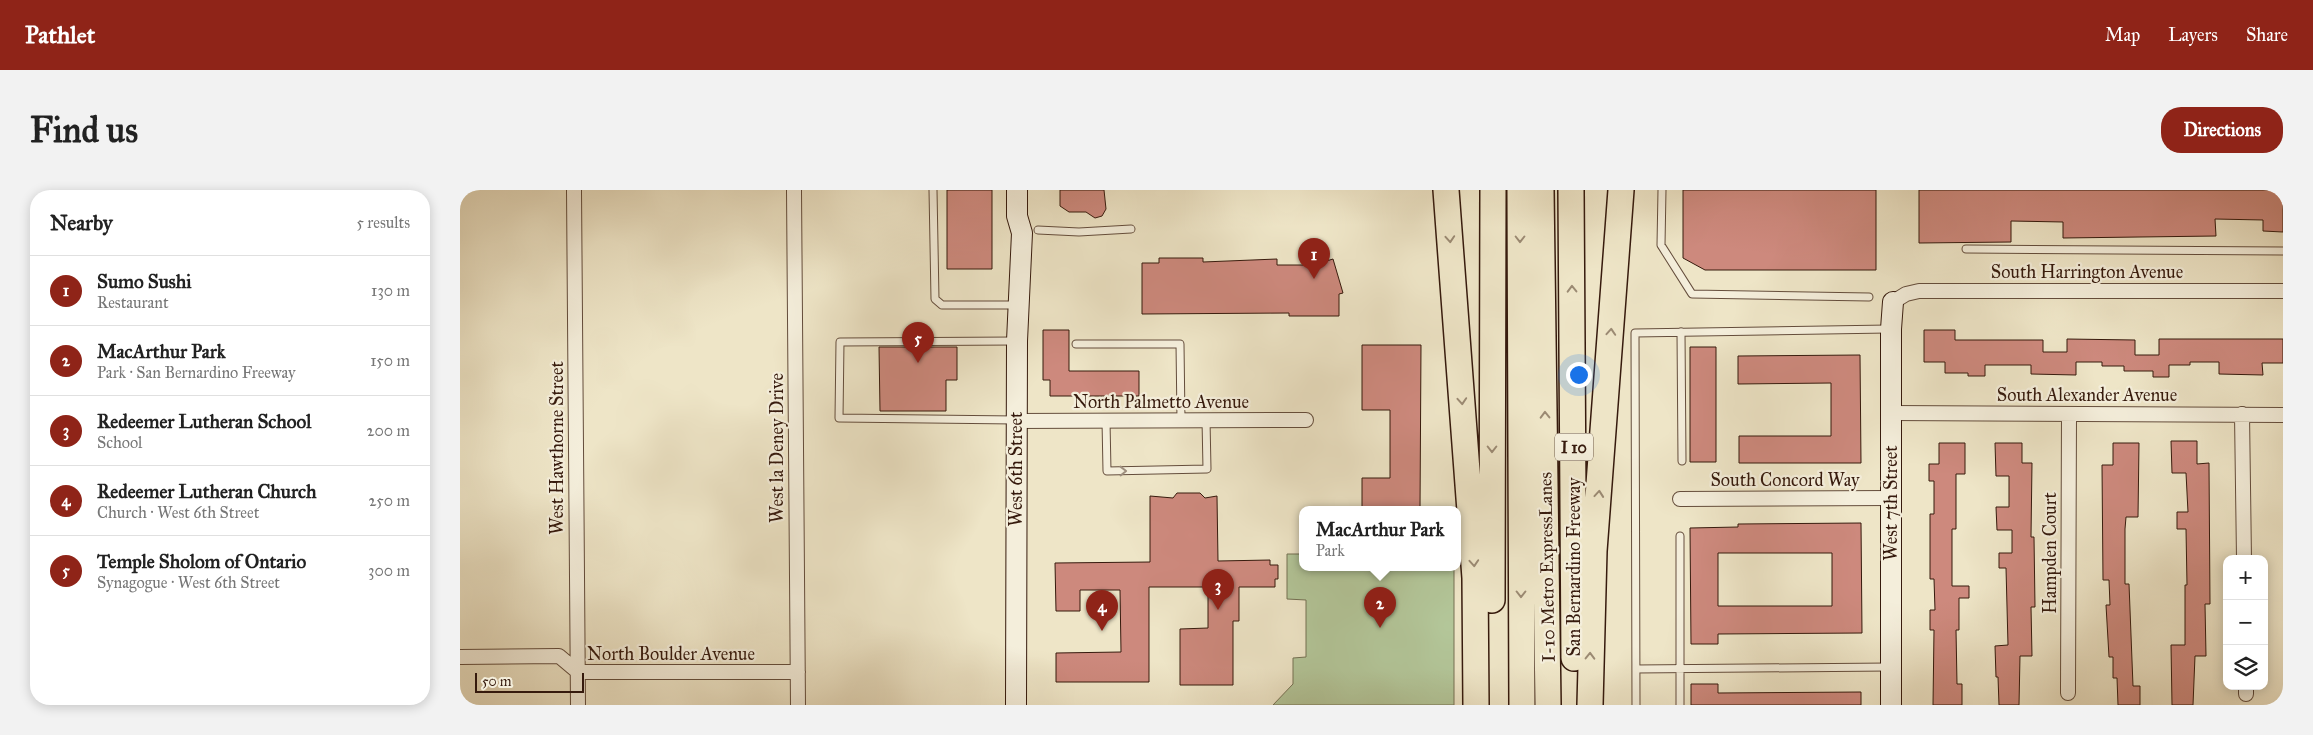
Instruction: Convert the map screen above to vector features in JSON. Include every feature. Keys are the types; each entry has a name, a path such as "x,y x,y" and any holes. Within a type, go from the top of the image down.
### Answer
{"highway":[{"path":"1446,190 1475,578 1476,705"},
{"path":"1492,705 1493,190"},
{"path":"1497,190 1521,536"},
{"name":"I-10 Metro ExpressLanes","path":"1520,190 1522,705"},
{"name":"I-10 Metro ExpressLanes","path":"1541,190 1548,705"},
{"name":"San Bernardino Freeway","path":"1571,190 1574,421 1574,705"},
{"path":"1590,705 1594,551 1621,190"},
{"path":"1548,604 1574,421"}],"street":[{"name":"West Hawthorne Street","path":"574,190 578,705"},
{"name":"West la Deney Drive","path":"794,190 798,705"},
{"name":"West 6th Street","path":"1017,190 1017,216 1030,232"},
{"name":"West 6th Street","path":"1016,705 1017,341 1018,305 1030,232 1030,190"},
{"name":"South Harrington Avenue","path":"1894,302 1906,294 1919,291 2283,291"},
{"name":"West 7th Street","path":"1891,705 1891,329 1894,302"},
{"name":"South Alexander Avenue","path":"1892,413 2283,414"},
{"name":"Hampden Court","path":"2068,693 2069,414"},
{"path":"2242,414 2244,555"},
{"name":"North Palmetto Avenue","path":"1016,420 1306,420"},
{"name":"South Concord Way","path":"1680,499 1891,498"},
{"name":"North Boulder Avenue","path":"460,657 559,656 578,672 798,672"}],"lane":[{"path":"933,190 935,299 942,305 1018,305"},
{"path":"1662,190 1661,245 1692,294 1869,297"},
{"path":"1030,232 1131,229"},
{"path":"1966,249 2283,251"},
{"path":"1636,705 1635,333 1891,329"},
{"path":"1681,332 1682,461"},
{"path":"1016,420 839,418 840,342 1017,341"},
{"path":"1076,344 1180,344 1181,420"},
{"path":"1106,421 1107,471 1207,469 1206,420"},
{"path":"1680,536 1680,705"},
{"path":"1636,668 1892,667"}],"green space":[{"path":"1287,554 1299,554 1299,571 1454,571 1454,705 1273,705 1293,684 1293,658 1306,657 1306,600 1287,599"}],"building":[{"path":"947,190 992,190 992,269 947,269"},
{"path":"1060,190 1104,190 1106,209 1102,216 1095,218 1086,212 1069,212 1060,206"},
{"path":"1683,190 1876,190 1876,270 1705,270 1683,258"},
{"path":"1919,190 2283,190 2283,232 2263,231 2263,220 2215,219 2216,236 2063,238 2063,222 2011,221 2011,242 1919,243"},
{"path":"1159,258 1203,258 1203,262 1277,259 1277,265 1313,265 1333,259 1343,293 1339,294 1339,316 1289,316 1289,313 1142,314 1142,263 1159,263"},
{"path":"1043,330 1069,330 1069,371 1139,371 1139,396 1050,396 1050,380 1043,380"},
{"path":"1924,330 1955,330 1955,340 2043,340 2043,352 2067,352 2067,339 2135,340 2135,355 2159,355 2159,339 2283,339 2283,363 2262,363 2263,375 2219,374 2219,362 2190,362 2190,365 2169,365 2169,377 2153,377 2153,371 2124,371 2124,366 2102,366 2102,362 2076,362 2076,375 2031,374 2031,365 1985,365 1985,376 1968,376 1968,373 1945,373 1945,362 1924,362"},
{"path":"1362,345 1421,345 1420,506 1362,506 1362,478 1390,478 1390,410 1362,410"},
{"path":"879,347 957,347 957,380 946,380 946,411 880,411"},
{"path":"1690,347 1716,347 1716,462 1690,462"},
{"path":"1860,355 1861,463 1739,463 1739,436 1831,436 1831,383 1738,384 1738,356"},
{"path":"2171,441 2197,441 2197,464 2209,463 2210,604 2205,604 2206,656 2195,656 2193,705 2172,705 2171,645 2185,645 2185,585 2187,585 2186,529 2177,529 2177,512 2188,512 2186,473 2172,473"},
{"path":"1939,443 1965,443 1965,474 1956,474 1956,529 1952,529 1952,586 1969,586 1969,598 1959,598 1959,630 1956,630 1957,684 1962,684 1962,705 1933,705 1934,630 1930,630 1930,610 1935,610 1934,579 1930,579 1930,514 1934,514 1934,481 1929,481 1929,464 1939,464"},
{"path":"1995,443 2022,443 2022,463 2032,463 2031,537 2034,537 2035,607 2031,607 2032,656 2020,656 2019,705 1999,705 1998,677 1996,677 1995,646 2008,645 2006,568 1999,568 1999,553 2012,553 2012,530 1997,530 1996,507 2009,507 2009,476 1996,476"},
{"path":"2113,443 2139,443 2138,517 2126,517 2125,584 2129,584 2133,686 2140,686 2140,705 2118,705 2117,678 2113,678 2113,657 2109,657 2106,605 2110,605 2109,580 2103,580 2102,465 2113,465"},
{"path":"1177,493 1200,493 1205,498 1217,496 1218,561 1270,560 1270,565 1278,565 1278,579 1275,579 1275,587 1239,587 1239,621 1233,621 1233,685 1180,685 1180,629 1208,628 1208,587 1149,587 1149,682 1056,682 1056,653 1121,652 1120,590 1080,590 1080,611 1056,611 1055,563 1150,562 1150,496 1173,498"},
{"path":"1861,523 1862,633 1718,634 1718,644 1691,644 1690,528 1738,527 1738,524","holes":["1718,553 1832,553 1832,606 1718,606"]},
{"path":"1691,684 1718,684 1718,693 1861,692 1861,705 1691,705"}],"place":[{"name":"Sumo Sushi","path":"1314,279"},
{"name":"Temple Sholom of Ontario","path":"918,363"},
{"name":"Redeemer Lutheran School","path":"1218,610"},
{"name":"MacArthur Park","path":"1380,628"},
{"name":"Redeemer Lutheran Church","path":"1102,631"}]}
